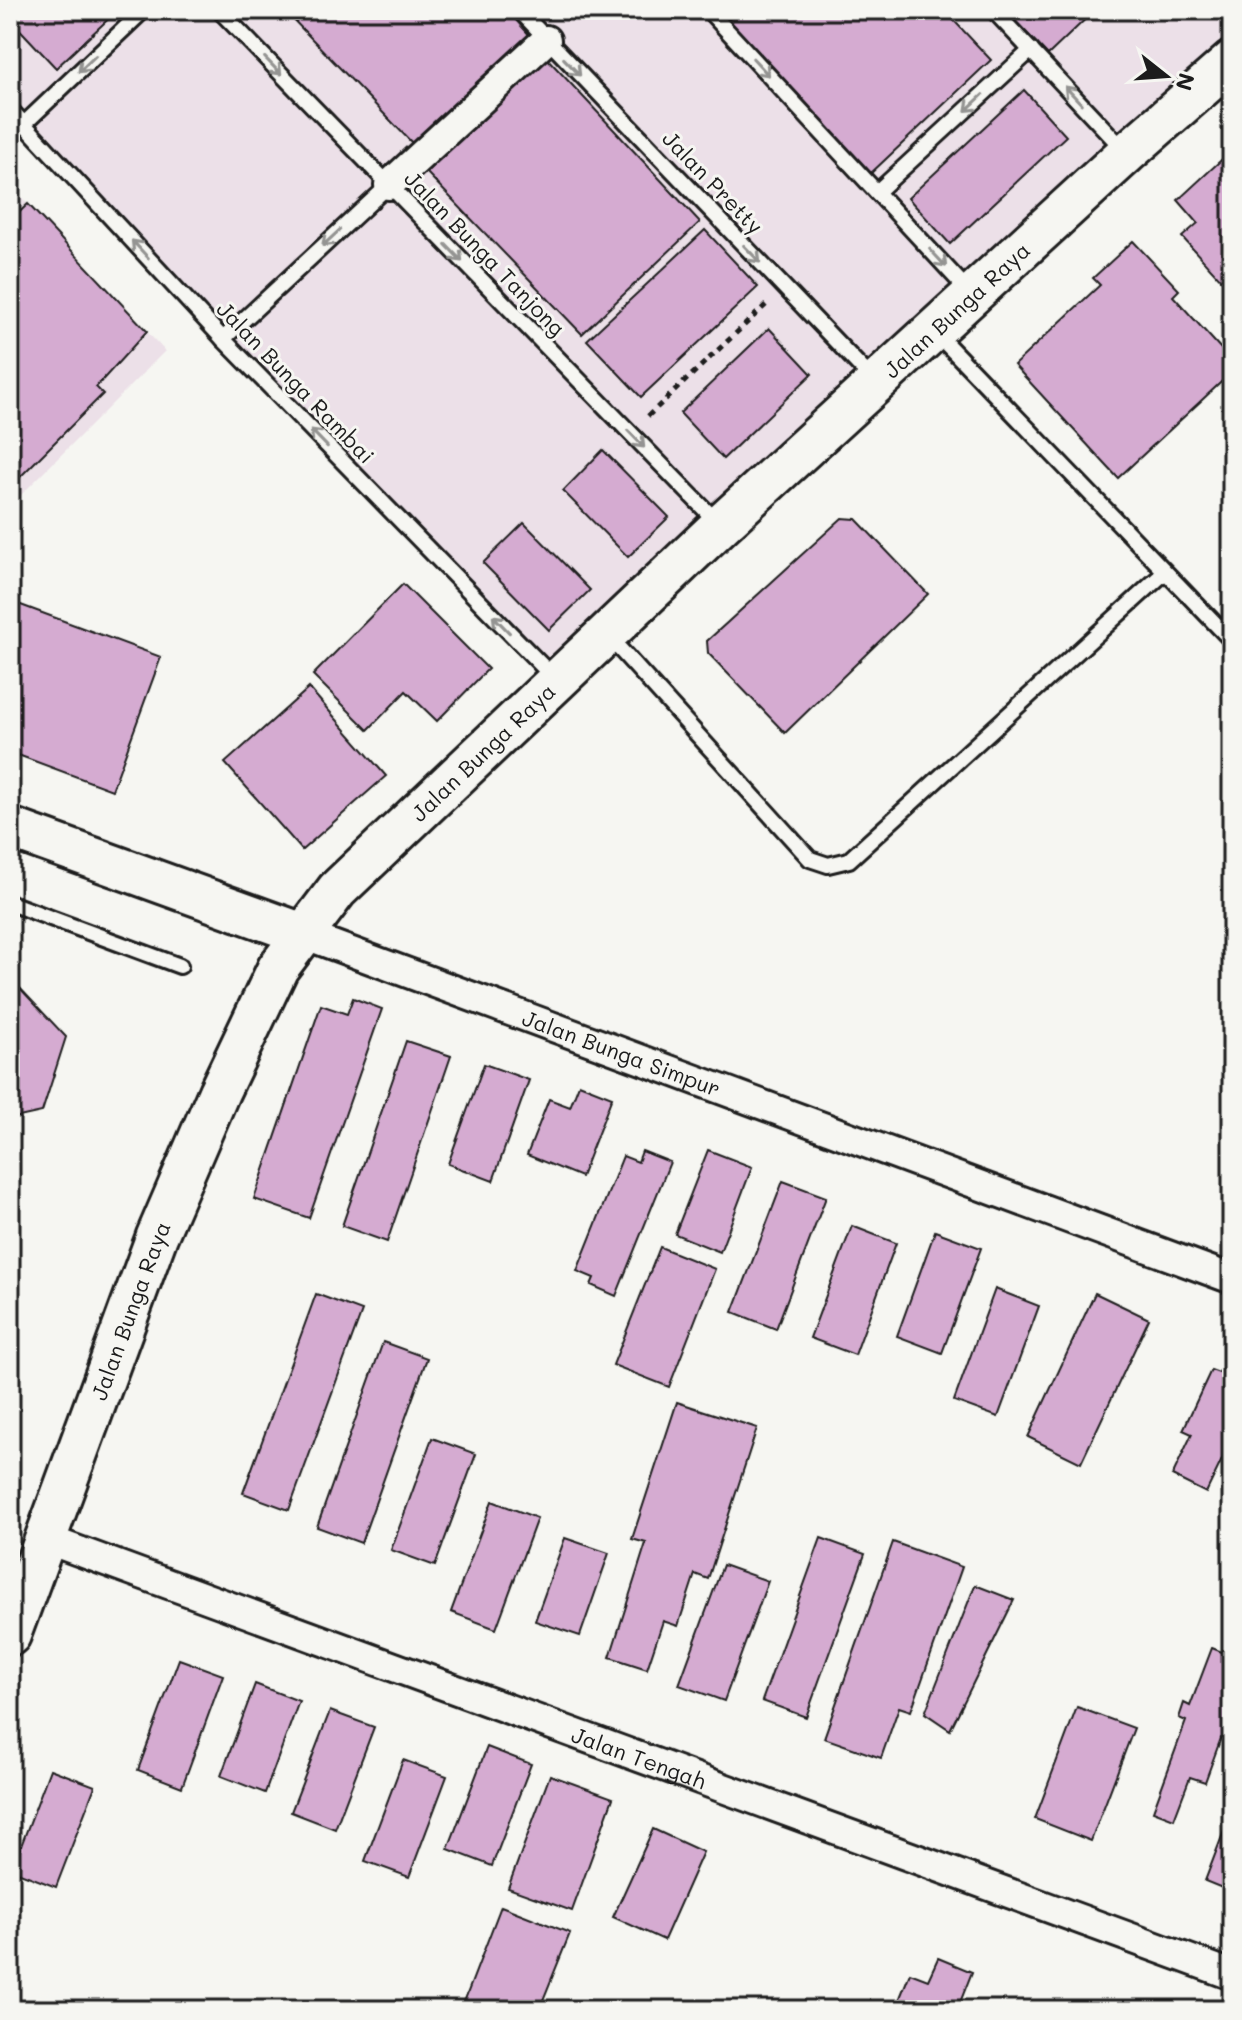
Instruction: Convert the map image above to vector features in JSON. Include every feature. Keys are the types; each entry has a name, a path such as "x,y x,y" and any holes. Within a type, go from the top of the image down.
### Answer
{"street":[{"path":"389,185 546,40"},
{"name":"Jalan Bunga Raya","path":"10,1635 157,1236 278,968 337,890 721,525 1127,153 1232,61"},
{"name":"Jalan Bunga Simpur","path":"10,828 1232,1279"},
{"name":"Jalan Tengah","path":"46,1539 1232,1975"}],"lane":[{"path":"24,124 144,10"},
{"name":"Jalan Bunga Tanjong","path":"219,10 721,525"},
{"name":"Jalan Pretty","path":"519,10 876,383"},
{"path":"708,10 972,295"},
{"path":"993,10 1127,153"},
{"path":"877,192 1031,50"},
{"name":"Jalan Bunga Rambai","path":"10,109 223,339 555,680"},
{"path":"223,339 389,185"},
{"path":"933,331 1232,641"},
{"path":"606,633 810,859 828,865 849,860 1165,572"},
{"path":"10,903 180,966"}],"path":[{"path":"630,433 784,287"}],"shaded area":[{"path":"10,10 1232,10 1232,63 555,680 10,107"},
{"path":"10,185 165,351 10,506"}],"building":[{"path":"10,10 118,10 56,68 10,19"},
{"path":"284,10 507,10 533,39 416,147"},
{"path":"716,10 944,10 991,60 870,174"},
{"path":"1005,10 1095,10 1048,55"},
{"path":"545,56 700,222 582,334 426,172"},
{"path":"1024,90 1066,136 950,244 908,198"},
{"path":"1232,150 1232,292 1182,237 1198,223 1178,200"},
{"path":"28,204 147,331 96,387 103,394 10,487 10,221"},
{"path":"705,230 758,287 641,397 587,340"},
{"path":"1133,241 1179,290 1173,296 1232,361 1232,372 1118,478 1014,365 1100,285 1093,278"},
{"path":"769,328 812,374 723,459 680,413"},
{"path":"603,450 669,517 628,557 563,491"},
{"path":"842,518 856,519 928,594 785,733 708,653 707,641"},
{"path":"524,523 590,590 549,630 483,563"},
{"path":"403,584 488,669 437,721 406,691 368,730 313,675"},
{"path":"10,601 161,657 112,790 10,752"},
{"path":"309,688 386,776 302,850 225,763"},
{"path":"17,985 66,1037 42,1112 10,1119 10,986"},
{"path":"353,998 382,1009 309,1218 254,1199 321,1005 347,1014"},
{"path":"406,1041 451,1056 387,1242 342,1226"},
{"path":"484,1064 529,1080 493,1181 448,1164"},
{"path":"579,1084 612,1097 581,1177 527,1155 549,1099 570,1107"},
{"path":"708,1150 752,1167 720,1252 675,1234"},
{"path":"642,1151 670,1162 616,1296 591,1285 594,1278 577,1271 623,1156 638,1162"},
{"path":"783,1181 826,1197 776,1329 733,1312"},
{"path":"852,1226 896,1243 855,1355 810,1338"},
{"path":"935,1231 981,1248 942,1353 897,1336"},
{"path":"660,1247 715,1269 669,1387 613,1365"},
{"path":"995,1289 1039,1306 998,1417 954,1401"},
{"path":"1095,1293 1149,1319 1081,1463 1028,1437"},
{"path":"316,1294 362,1311 289,1510 243,1493"},
{"path":"383,1342 427,1358 361,1543 317,1527"},
{"path":"1224,1361 1232,1365 1232,1439 1206,1493 1172,1476 1192,1434 1183,1430 1211,1370 1219,1373"},
{"path":"677,1402 757,1428 708,1579 695,1574 678,1626 663,1621 647,1669 610,1657 646,1543 632,1539"},
{"path":"432,1438 476,1454 435,1566 391,1550"},
{"path":"492,1501 537,1518 496,1629 451,1612"},
{"path":"565,1538 609,1553 580,1636 535,1621"},
{"path":"821,1538 865,1554 806,1717 762,1701"},
{"path":"893,1542 962,1567 911,1711 899,1707 881,1758 824,1738"},
{"path":"723,1565 768,1581 724,1701 679,1685"},
{"path":"975,1585 1014,1600 950,1730 925,1713"},
{"path":"1212,1648 1232,1656 1232,1703 1228,1714 1232,1715 1232,1725 1227,1739 1221,1738 1205,1782 1190,1777 1174,1819 1153,1811 1186,1721 1179,1718 1184,1703 1190,1706"},
{"path":"179,1659 223,1675 182,1787 138,1770"},
{"path":"255,1684 299,1701 265,1793 221,1776"},
{"path":"1077,1707 1134,1728 1091,1841 1035,1819"},
{"path":"330,1711 374,1727 335,1829 291,1812"},
{"path":"487,1747 531,1764 492,1866 448,1849"},
{"path":"403,1760 447,1776 409,1877 365,1861"},
{"path":"50,1769 95,1786 56,1887 12,1870"},
{"path":"550,1775 613,1798 572,1911 508,1888"},
{"path":"1232,1810 1232,1892 1205,1881"},
{"path":"653,1829 703,1852 664,1940 613,1917"},
{"path":"501,1906 570,1933 539,2010 461,2010"},
{"path":"938,1958 972,1972 957,2010 895,2010 910,1973 928,1980"}]}
